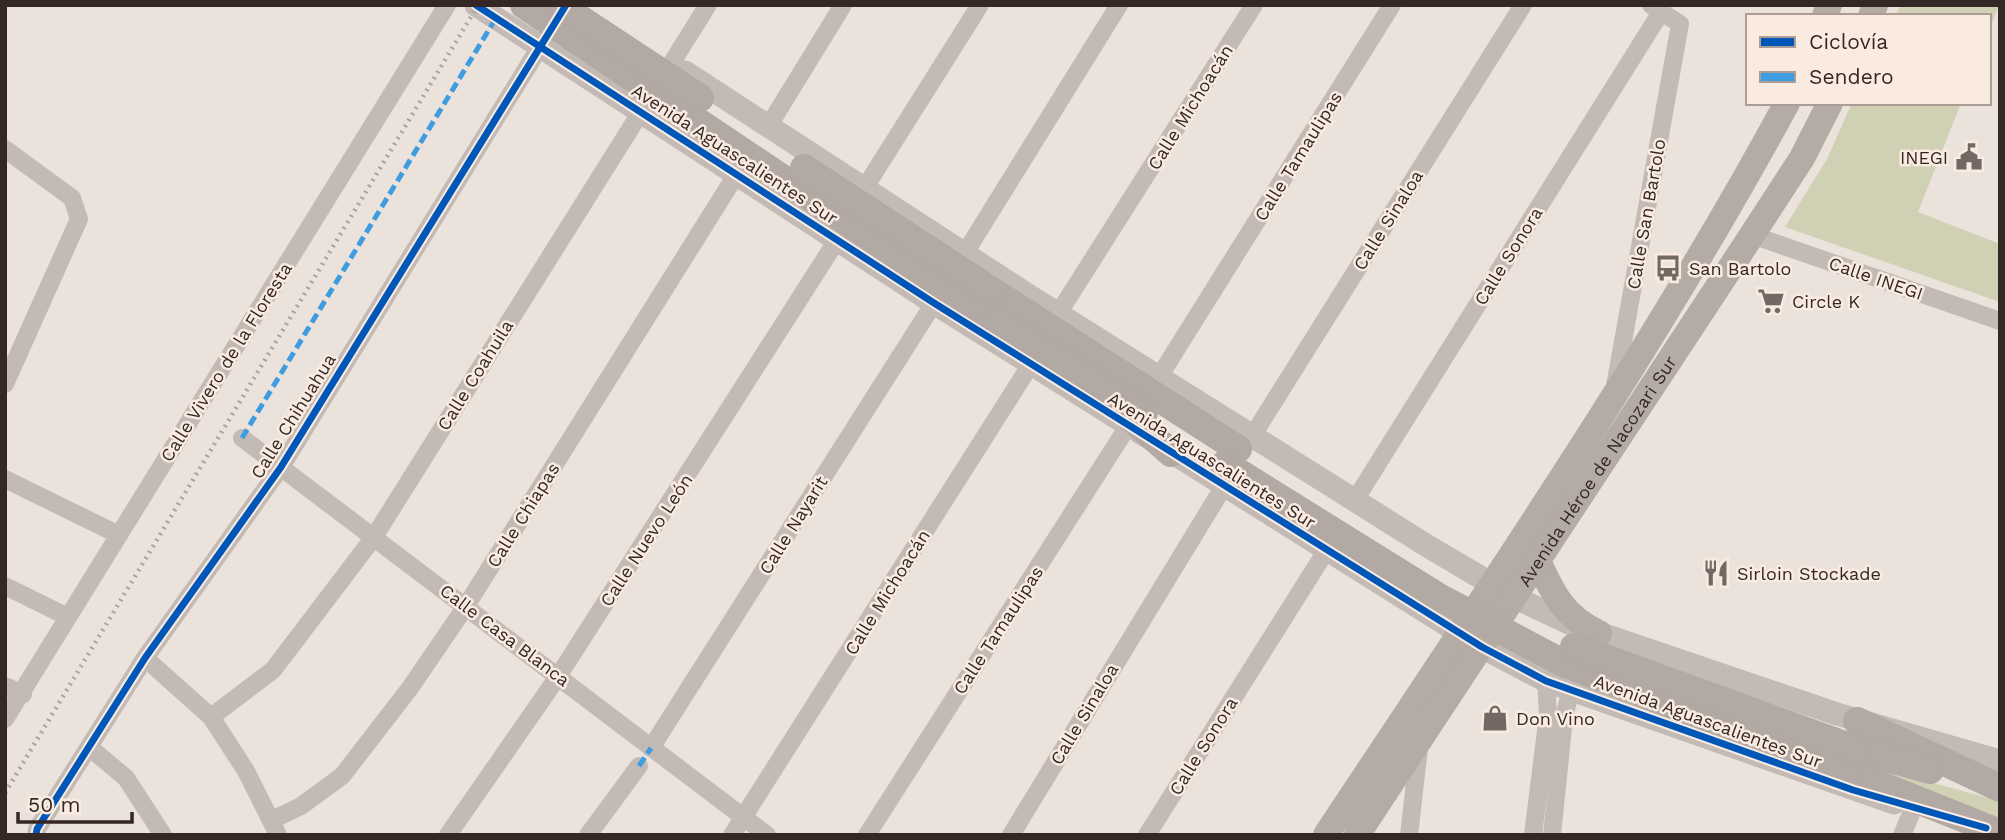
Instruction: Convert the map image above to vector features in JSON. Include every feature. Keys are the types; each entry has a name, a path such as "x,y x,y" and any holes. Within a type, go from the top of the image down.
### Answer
{"main road":[{"name":"Avenida Aguascalientes Sur","path":"524,5 1235,459 1511,617 1570,646 1851,760 1993,830"},
{"name":"Avenida Aguascalientes Sur","path":"559,5 981,298"},
{"name":"Avenida Héroe de Nacozari Sur","path":"1326,835 1471,640 1503,590 1738,193 1786,105"},
{"name":"Avenida Héroe de Nacozari Sur","path":"1503,590 1538,561 1802,158 1829,105"},
{"path":"1171,453 1123,413 1115,384 1151,382 1223,416"},
{"path":"1538,561 1559,605 1577,622 1599,633"},
{"name":"Avenida Héroe de Nacozari Sur","path":"1357,835 1419,740 1471,640"},
{"path":"1857,721 2000,789"},
{"name":"Avenida Aguascalientes Sur","path":"1851,760 2000,789"}],"street":[{"name":"Calle Vivero de la Floresta","path":"5,719 23,694 447,5"},
{"name":"Avenida Aguascalientes Sur","path":"476,5 934,303 1171,453 1235,459 1355,500 1456,563 1569,623 1857,721 2000,761"},
{"name":"Calle Chihuahua","path":"36,835 37,829 145,658 281,467 566,5"},
{"name":"Avenida Aguascalientes Sur","path":"583,5 1058,314 1223,416 1235,459 1326,551 1471,640 1546,681 1913,809 1993,830"},
{"name":"Calle Coahuila","path":"211,717 273,670 374,537 708,5"},
{"path":"768,127 843,5"},
{"path":"864,189 979,5"},
{"path":"964,253 1118,5"},
{"name":"Calle Michoacán","path":"1058,314 1254,5"},
{"name":"Calle Tamaulipas","path":"1159,377 1392,5"},
{"name":"Calle Sinaloa","path":"1011,835 1235,459 1524,5"},
{"name":"Calle San Bartolo","path":"1611,404 1680,24 1656,8"},
{"name":"Calle Sonora","path":"1355,500 1656,8"},
{"path":"5,149 72,198 78,208 79,219 5,384"},
{"name":"Calle Chiapas","path":"275,827 342,776 410,688 466,606 736,175"},
{"name":"Calle INEGI","path":"1752,235 2000,321"},
{"name":"Calle Nuevo León","path":"448,835 559,675 837,240"},
{"name":"Calle Nayarit","path":"651,748 934,303"},
{"name":"Calle Michoacán","path":"732,835 1031,364"},
{"name":"Calle Tamaulipas","path":"867,835 1128,426"},
{"name":"Calle Casa Blanca","path":"242,438 559,675 767,835"},
{"path":"5,479 119,535"},
{"name":"Calle Sonora","path":"1147,835 1326,551"},
{"path":"1432,616 1448,615 1455,611 1466,594 1466,575 1456,563"},
{"path":"5,586 68,617"},
{"path":"1533,835 1548,715 1546,681 1537,666 1536,650 1544,632 1554,624 1569,623"},
{"path":"145,658 211,717 247,771 275,827"},
{"path":"5,686 23,694"},
{"path":"1552,835 1564,718 1571,689"},
{"path":"1409,835 1419,740"},
{"path":"89,747 126,778 163,835"},
{"path":"588,835 639,765"},
{"path":"1902,835 1913,809"}],"green space":[{"path":"1901,5 1999,5 1991,26 1991,14 1896,14"},
{"path":"1851,105 1960,105 1918,212 2000,244 2000,302 1785,227 1827,159"},
{"path":"1851,761 2000,801 2000,823"}],"railway":[{"path":"5,793 478,5"}],"marked path":[{"path":"242,438 496,18"},
{"path":"639,766 651,748"}],"cycle path":[{"path":"476,5 934,303 1482,647 1546,681 1853,790 1986,828"},
{"path":"36,835 37,829 145,658 281,467 566,5"}],"place":[{"name":"INEGI","path":"1969,157"},
{"name":"San Bartolo","path":"1668,268"},
{"name":"Circle K","path":"1771,301"},
{"name":"Sirloin Stockade","path":"1716,573"},
{"name":"Don Vino","path":"1495,718"}]}
